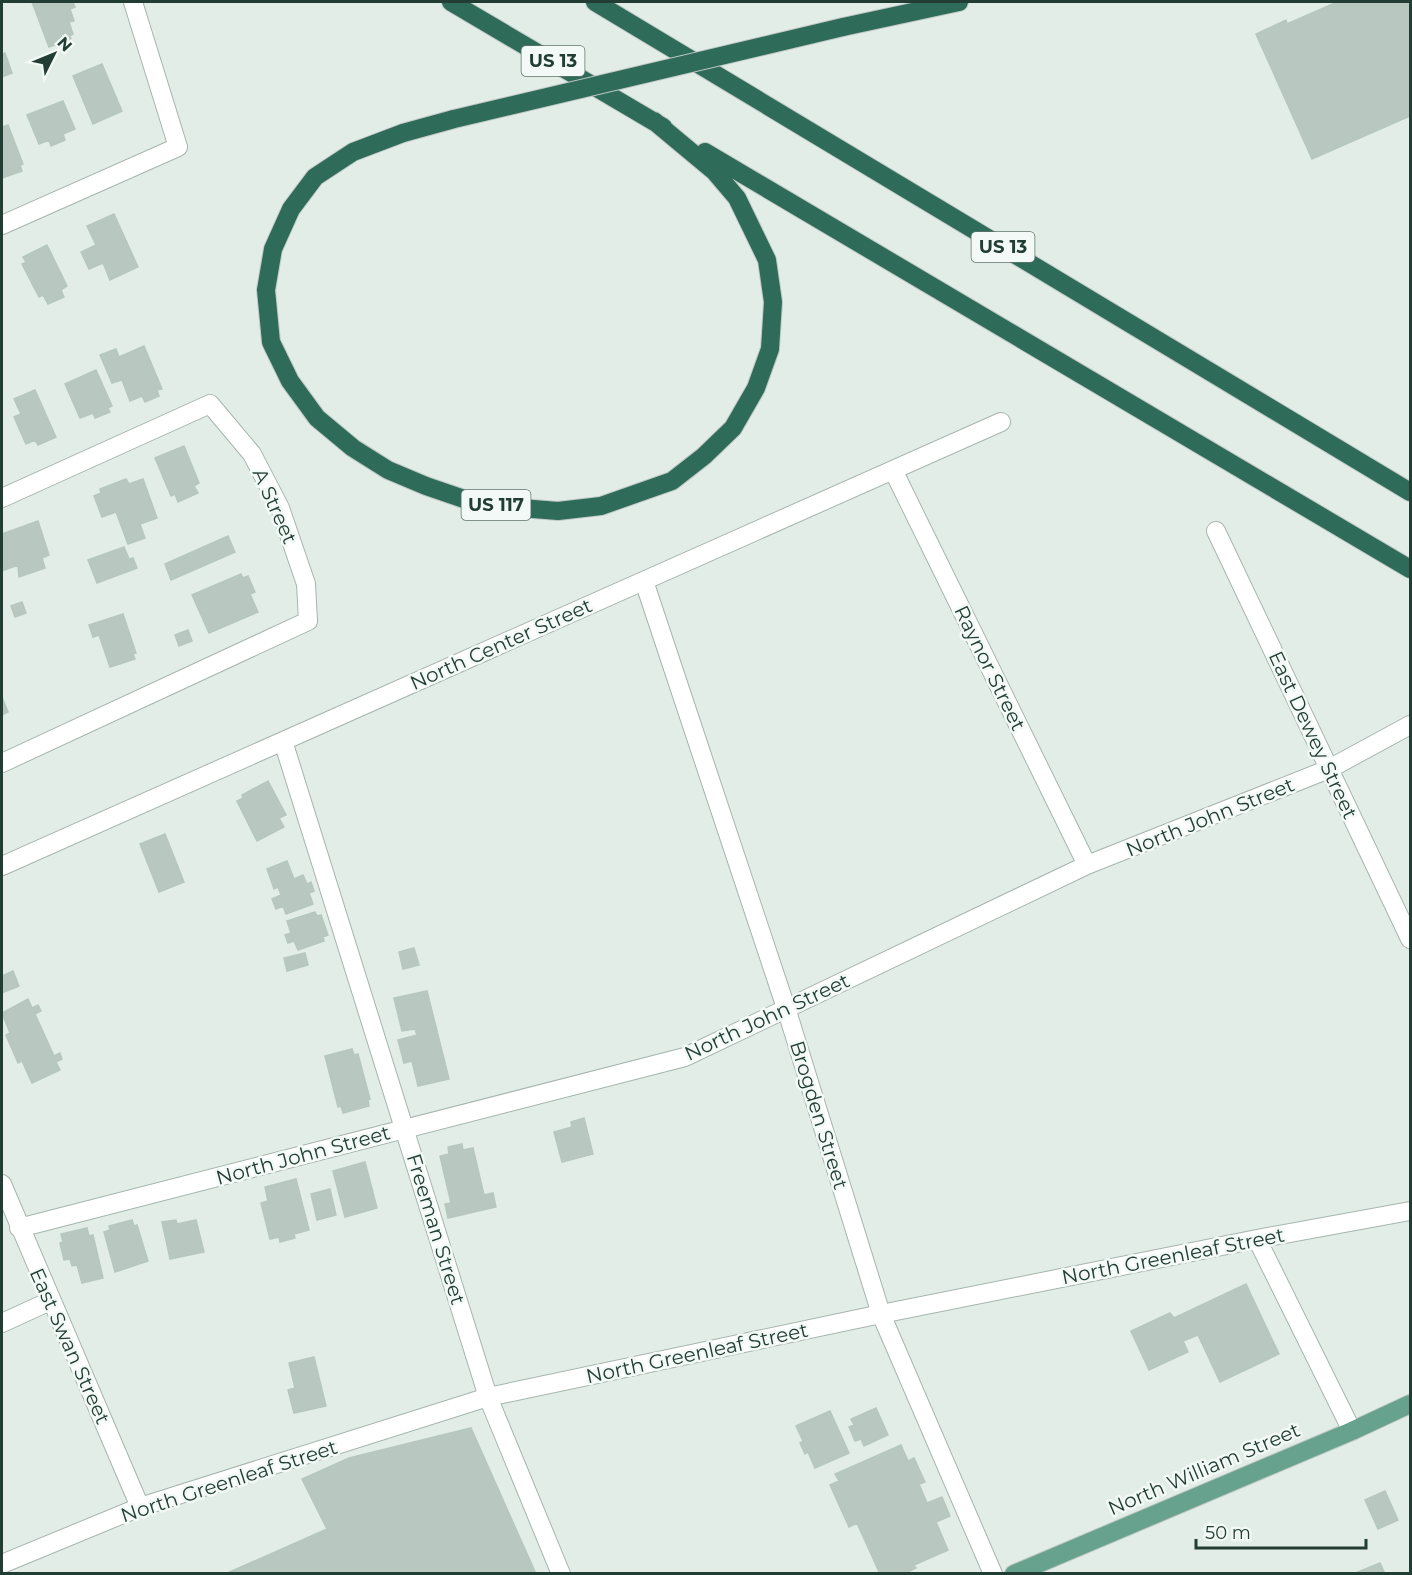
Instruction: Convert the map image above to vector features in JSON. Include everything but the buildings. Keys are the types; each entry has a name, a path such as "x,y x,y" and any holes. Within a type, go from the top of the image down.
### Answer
{"highway":[{"name":"US 13","path":"451,2 1410,569"},
{"name":"US 13","path":"595,2 1410,492"},
{"name":"US 117","path":"654,122 714,171 737,198 767,260 773,302 770,349 756,388 733,428 704,456 672,481 601,506 558,511 508,507 464,499 388,470 353,448 316,418 290,381 271,342 266,290 273,249 291,209 315,177 353,152 403,133 454,119 843,27 959,2"}],"main road":[{"name":"North William Street","path":"1014,1574 1352,1431 1410,1404"}],"street":[{"path":"2,225 178,147 133,2"},
{"name":"A Street","path":"2,498 210,404 252,454 280,508 306,584 308,621 2,763"},
{"name":"North Center Street","path":"2,866 1001,422"},
{"name":"Raynor Street","path":"893,470 1087,865"},
{"name":"East Dewey Street","path":"1216,531 1410,939"},
{"name":"Brogden Street","path":"644,581 786,1008 881,1314 993,1574"},
{"name":"North John Street","path":"19,1228 685,1057 1087,865 1329,769 1410,725"},
{"name":"Freeman Street","path":"283,741 488,1397 561,1574"},
{"name":"East Swan Street","path":"2,1184 141,1508"},
{"name":"North Greenleaf Street","path":"2,1564 141,1508 488,1397 881,1314 1410,1211"},
{"path":"1257,1239 1352,1431"},
{"path":"2,1323 50,1300"}]}
